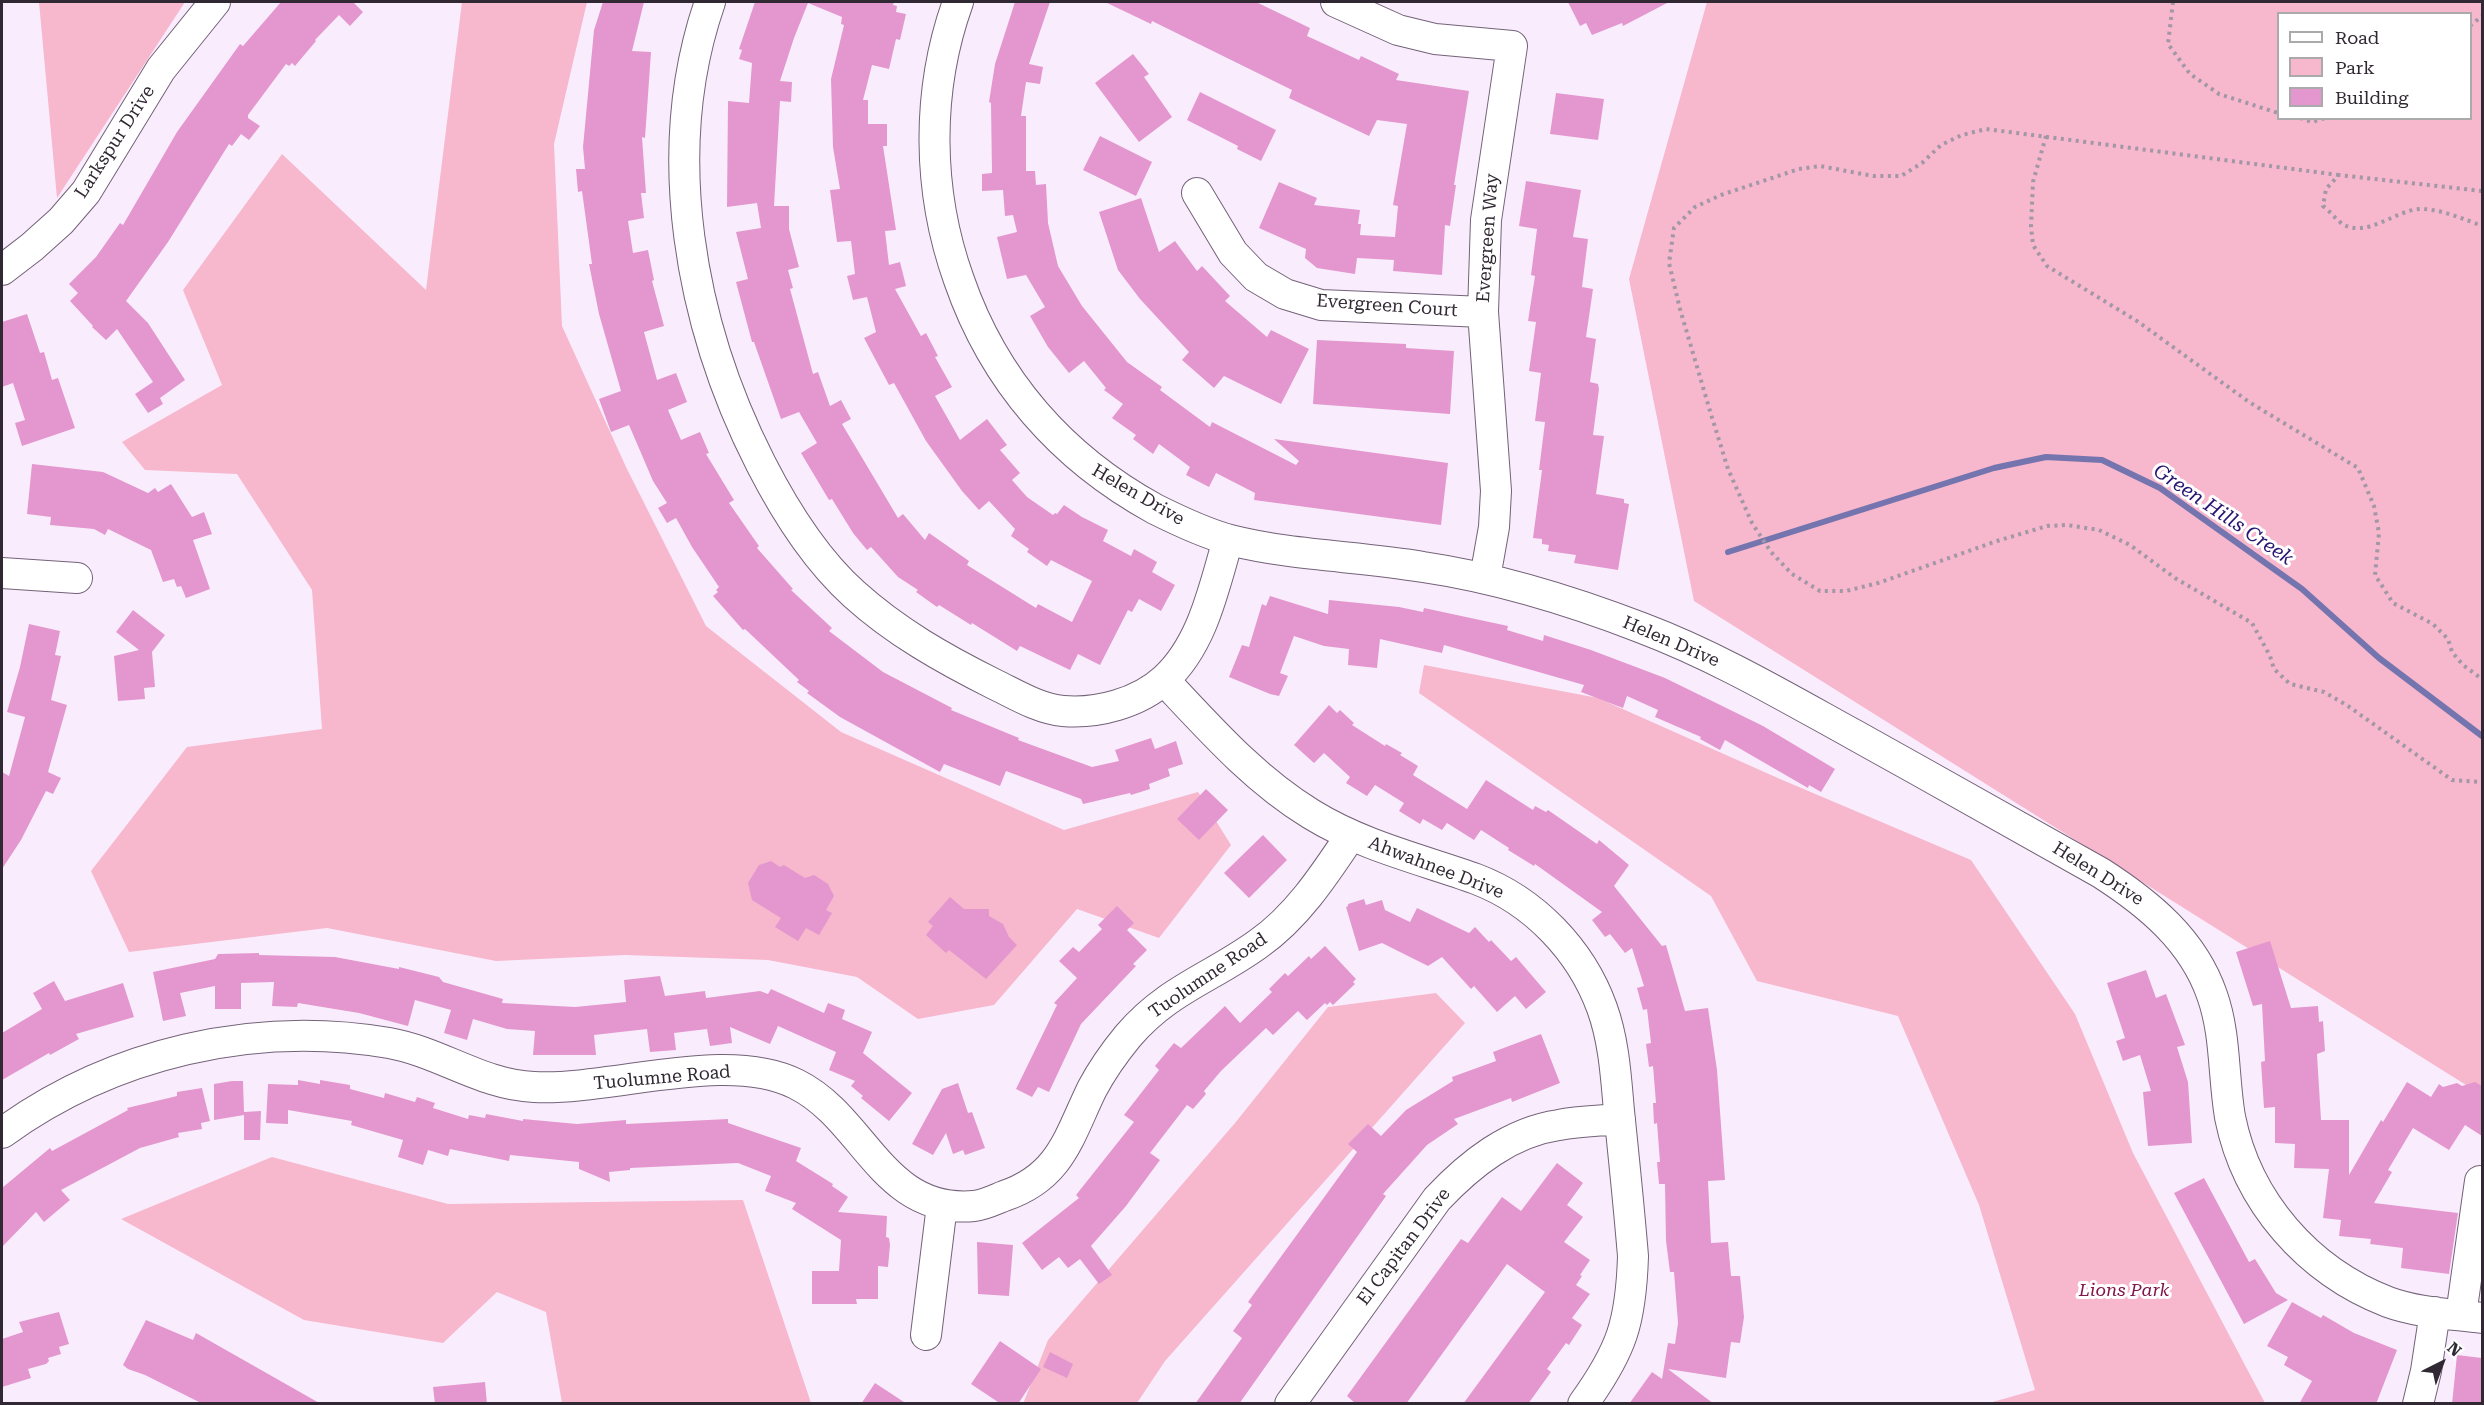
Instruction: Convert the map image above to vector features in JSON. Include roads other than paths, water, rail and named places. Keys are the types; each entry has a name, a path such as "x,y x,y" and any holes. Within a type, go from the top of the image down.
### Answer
{"street":[{"name":"Larkspur Drive","path":"2,270 62,221 86,192 161,69 215,2"},
{"path":"710,2 693,63 687,105 685,154 690,243 708,332 724,381 745,432 794,522 821,559 853,593 921,645 1027,700 1061,711 1098,710 1133,700 1164,680 1184,657 1198,630 1228,540"},
{"name":"Helen Drive","path":"958,2 949,25 939,71 934,114 934,158 938,204 947,248 964,296 985,342 1014,387 1045,425 1085,464 1130,495 1178,521 1228,540 1290,552 1363,558 1485,578 1594,610 1646,629 1697,652 1809,710 2101,873 2139,897 2169,924 2194,959 2212,995 2221,1033 2230,1116 2242,1159 2260,1197 2287,1234 2318,1262 2354,1287 2391,1303 2460,1315"},
{"name":"Evergreen Way","path":"1336,2 1398,30 1435,39 1512,46 1485,220 1483,312 1496,491 1494,526 1485,578"},
{"name":"Evergreen Court","path":"1197,194 1233,253 1256,277 1285,294 1322,305 1483,312"},
{"path":"2,573 77,578"},
{"name":"Ahwahnee Drive","path":"1164,680 1242,762 1276,791 1313,815 1351,835 1397,854 1477,880 1508,895 1538,915 1564,942 1588,975 1603,1009 1612,1043 1633,1256 1632,1290 1627,1325 1616,1353 1583,1404"},
{"name":"Tuolumne Road","path":"2,1133 31,1111 69,1090 147,1059 193,1047 241,1040 292,1036 345,1039 390,1044 426,1053 459,1069 495,1082 534,1088 721,1070 758,1072 794,1082 824,1101 849,1126 868,1154 890,1176 915,1194 942,1205 977,1206 1013,1193 1042,1175 1064,1152 1091,1091 1107,1063 1129,1035 1156,1007 1263,941 1313,890 1351,835"},
{"name":"El Capitan Drive","path":"1290,1404 1437,1199 1460,1175 1486,1154 1522,1135 1558,1125 1620,1119"},
{"path":"2418,1404 2460,1315 2480,1181"},
{"path":"926,1335 942,1205"}],"waterway":[{"name":"Green Hills Creek","path":"1728,552 1994,468 2046,457 2102,460 2160,488 2302,589 2379,658 2482,736"}],"park label":[{"name":"Lions Park","path":"2124,1291"}]}
